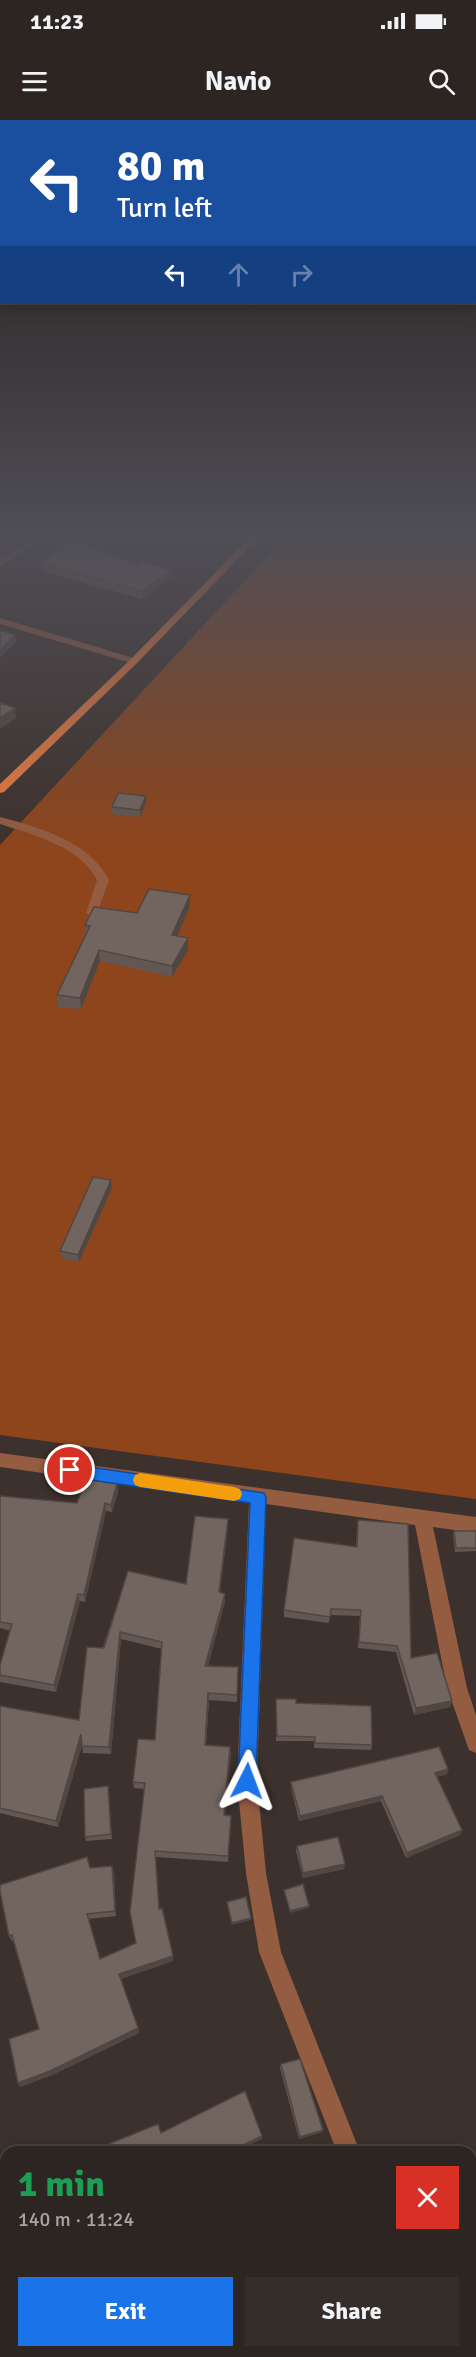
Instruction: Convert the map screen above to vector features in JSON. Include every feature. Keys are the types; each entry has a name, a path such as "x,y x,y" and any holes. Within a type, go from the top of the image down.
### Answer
{"main road":[{"path":"0,790 154,640"}],"street":[{"path":"65,640 134,661"},
{"path":"0,820 54,840 82,855 96,867 103,880 92,913"},
{"path":"0,1460 476,1525"},
{"path":"258,1497 247,1781 256,1874 270,1952 347,2146"},
{"path":"423,1519 457,1688 476,1743"}],"shaded area":[{"path":"189,640 476,640 476,1499 0,1435 0,845"}],"building":[{"path":"0,640 10,640 0,650"},
{"path":"0,703 15,708 0,718"},
{"path":"118,793 146,796 140,810 112,807"},
{"path":"149,889 190,895 172,935 188,938 172,966 99,950 80,998 57,995 90,926 85,925 94,907 137,913"},
{"path":"93,1177 111,1180 78,1255 60,1251"},
{"path":"86,1478 117,1484 111,1505 105,1503 84,1595 78,1594 54,1685 0,1675 0,1665 12,1624 0,1622 0,1496 77,1503"},
{"path":"195,1516 228,1519 219,1592 225,1594 205,1666 238,1667 237,1695 208,1693 205,1745 230,1747 224,1815 231,1816 228,1856 155,1851 159,1909 162,1908 173,1956 119,1974 138,2028 50,2071 18,2083 9,2039 39,2029 12,1935 9,1936 0,1885 87,1857 90,1868 112,1866 115,1911 87,1914 100,1959 136,1943 130,1912 145,1783 133,1782 138,1739 155,1740 162,1642 120,1632 109,1747 82,1746 81,1734 56,1821 0,1808 0,1706 79,1720 87,1647 104,1648 128,1571 186,1584"},
{"path":"358,1520 408,1524 411,1658 437,1653 452,1701 416,1708 397,1646 359,1642 361,1610 331,1609 330,1617 284,1610 294,1538 357,1547"},
{"path":"454,1531 476,1531 476,1548 456,1548"},
{"path":"276,1699 296,1699 296,1703 371,1706 372,1745 315,1743 315,1737 277,1736"},
{"path":"439,1747 448,1769 435,1773 462,1830 407,1853 382,1796 300,1816 291,1782"},
{"path":"108,1786 111,1834 85,1837 84,1789"},
{"path":"338,1837 345,1864 303,1873 297,1846"},
{"path":"303,1884 309,1906 290,1911 284,1890"},
{"path":"246,1897 251,1918 232,1923 227,1902"},
{"path":"300,2059 323,2130 300,2137 281,2064"},
{"path":"245,2091 262,2136 241,2146 104,2146 158,2124 161,2133"}],"slow traffic":[{"path":"140,1480 234,1494"}],"route":[{"path":"70,1470 258,1497 252,1703 247,1781"}]}
